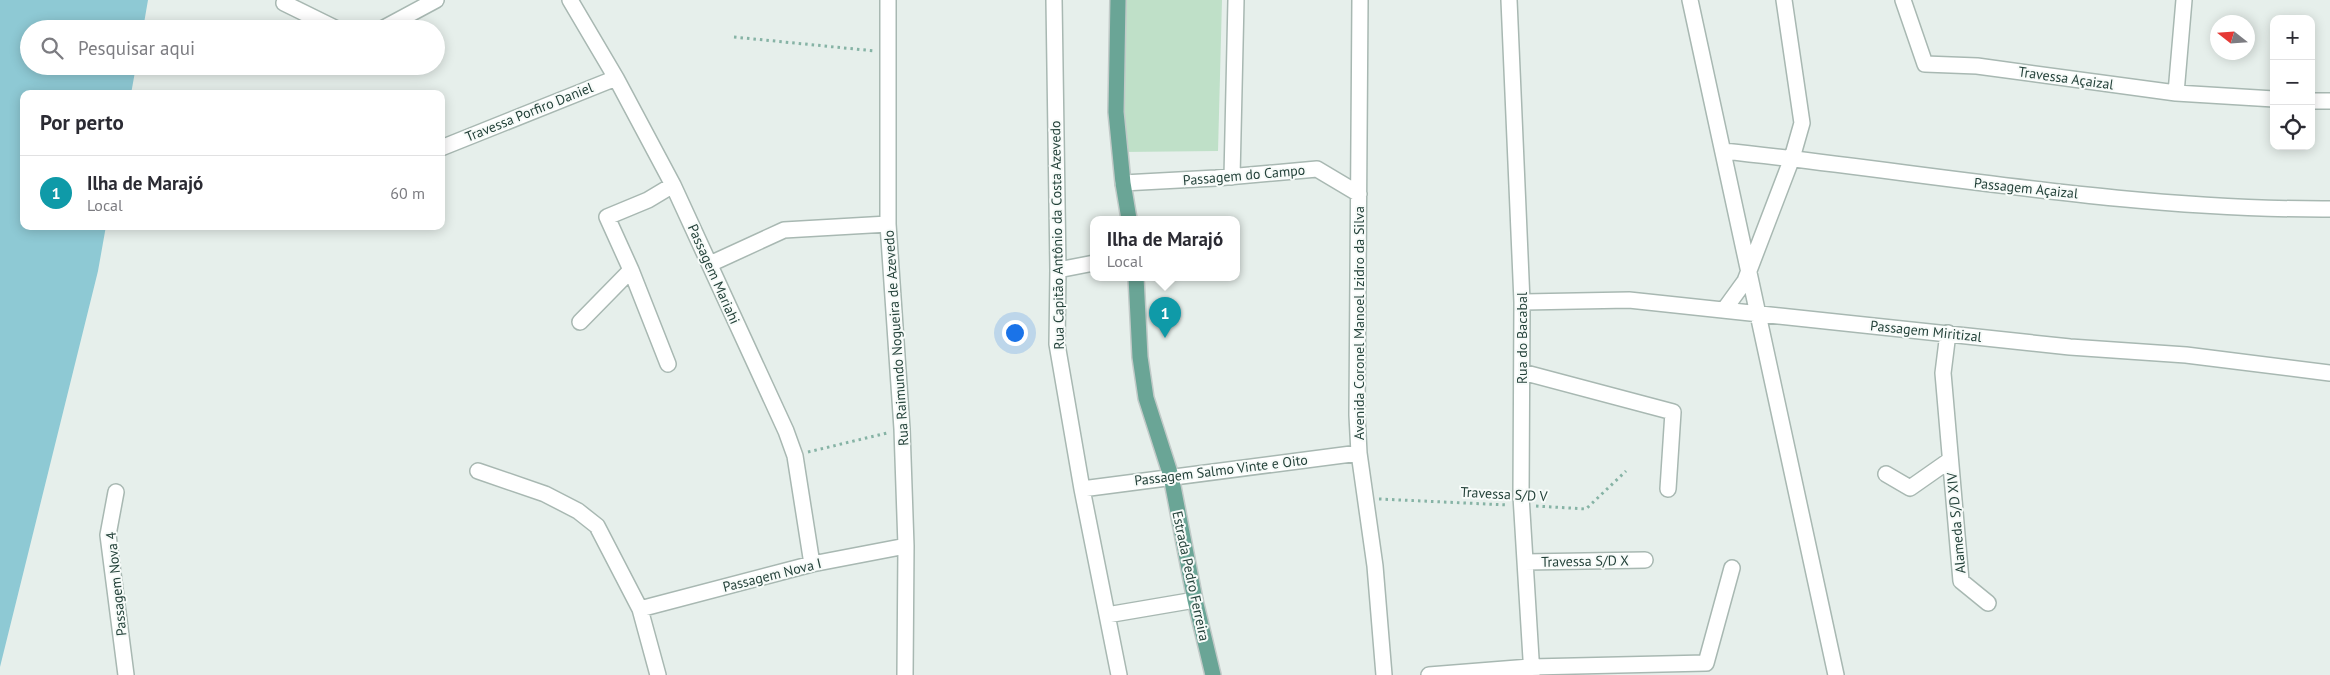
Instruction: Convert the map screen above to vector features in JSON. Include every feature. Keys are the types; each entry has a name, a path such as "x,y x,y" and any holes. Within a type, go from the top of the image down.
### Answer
{"main road":[{"path":"1118,0 1116,112 1123,183 1128,216"},
{"name":"Estrada Pedro Ferreira","path":"1136,281 1140,356 1146,398 1171,476 1194,600 1213,675"}],"street":[{"path":"399,20 436,0"},
{"name":"Passagem Mariahi","path":"570,0 616,78 673,185 786,430 795,456 812,564"},
{"name":"Rua Raimundo Nogueira de Azevedo","path":"888,0 888,224 902,429 906,546 905,675"},
{"name":"Rua Capitão Antônio da Costa Azevedo","path":"1054,0 1058,270 1057,344 1082,489 1119,675"},
{"path":"1232,177 1236,0"},
{"name":"Avenida Coronel Manoel Izidro da Silva","path":"1360,0 1357,415 1359,453 1366,498 1384,675"},
{"name":"Rua do Bacabal","path":"1509,0 1522,302 1522,506 1532,671"},
{"path":"1690,0 1836,675"},
{"path":"1724,310 1745,281 1749,272 1792,158 1802,123 1784,0"},
{"name":"Travessa Açaizal","path":"1904,0 1925,64 1977,66 2176,93 2270,99"},
{"path":"2176,93 2184,0"},
{"path":"284,4 318,20"},
{"name":"Travessa Porfiro Daniel","path":"445,146 616,78"},
{"path":"2315,101 2330,101"},
{"name":"Passagem Açaizal","path":"1723,151 1792,158 1987,184 2148,200 2272,210 2330,210"},
{"name":"Passagem do Campo","path":"1123,183 1232,177 1317,169 1359,194"},
{"path":"668,364 631,270 607,217 648,200 673,185"},
{"path":"710,264 784,230 888,224"},
{"path":"1058,270 1090,265"},
{"path":"580,322 631,270"},
{"name":"Passagem Miritizal","path":"1522,302 1629,300 2070,347 2186,355 2330,373"},
{"name":"Alameda S/D XIV","path":"1948,333 1942,373 1961,581 1988,603"},
{"path":"1522,372 1673,412 1668,490"},
{"name":"Passagem Salmo Vinte e Oito","path":"1082,489 1359,453"},
{"name":"Alameda S/D XIV","path":"1886,474 1910,488 1950,460"},
{"path":"478,470 544,494 578,511 597,526 640,609 658,675"},
{"name":"Passagem Nova 4","path":"116,492 108,535 126,675"},
{"name":"Passagem Nova I","path":"640,609 812,564 906,546"},
{"name":"Travessa S/D X","path":"1525,562 1645,560"},
{"path":"1429,675 1706,663 1732,568"},
{"path":"1108,615 1194,600"}],"path":[{"path":"734,37 889,53"},
{"path":"795,456 902,429"},
{"name":"Travessa S/D V","path":"1366,498 1586,509 1626,471"}],"green space":[{"path":"1119,0 1222,0 1218,151 1122,152"}],"water":[{"path":"0,0 148,0 145,20 20,20 20,75 134,75 132,90 20,90 20,230 105,230 98,271 0,667"}],"place":[{"name":"Ilha de Marajó","path":"1165,338"}]}
